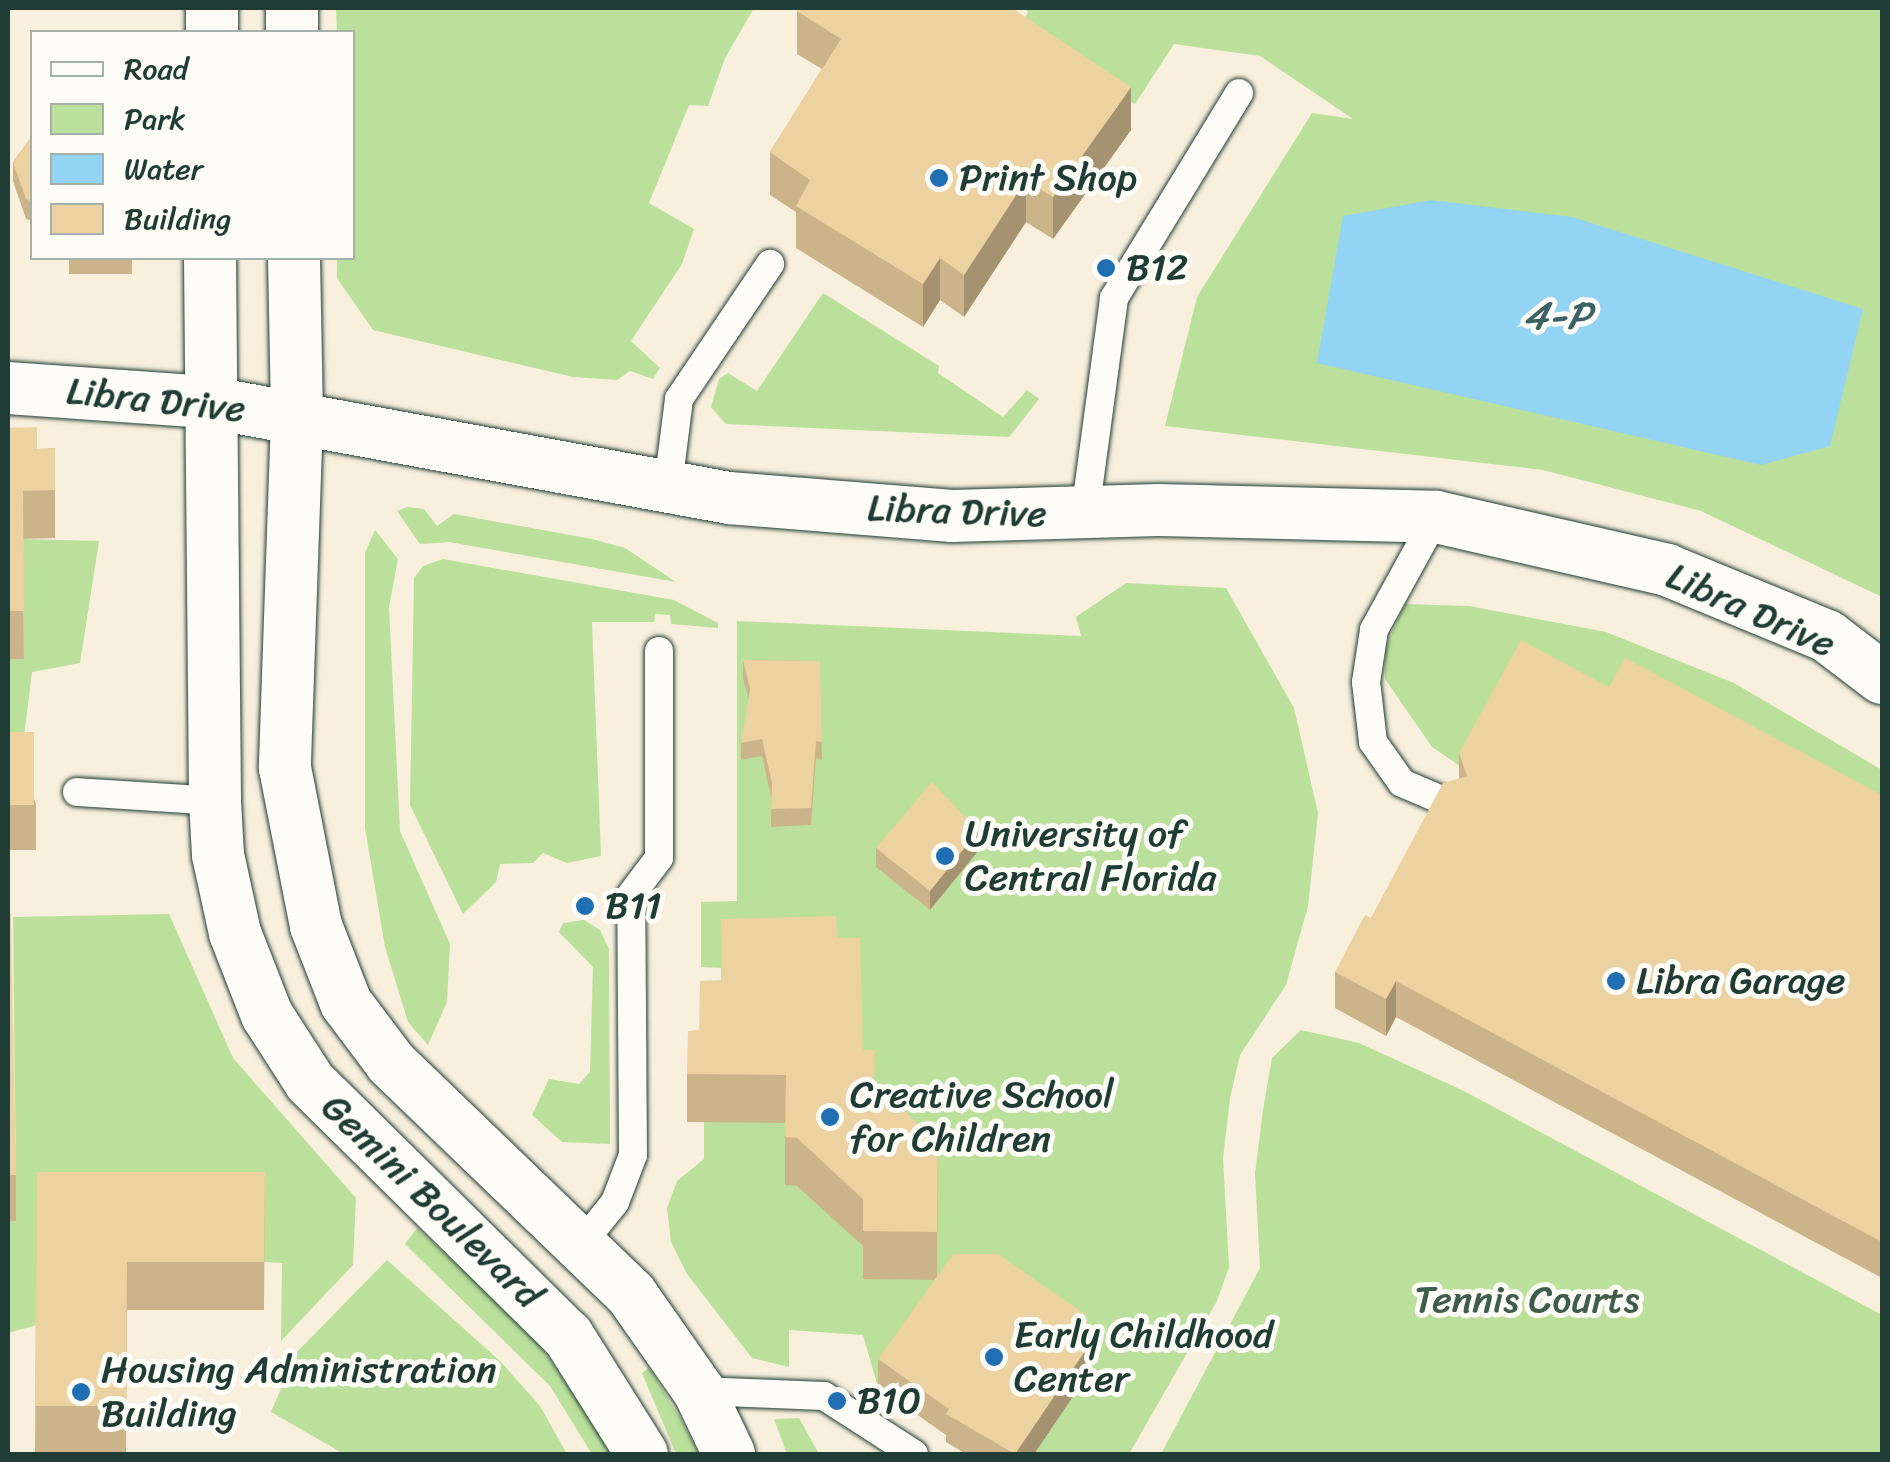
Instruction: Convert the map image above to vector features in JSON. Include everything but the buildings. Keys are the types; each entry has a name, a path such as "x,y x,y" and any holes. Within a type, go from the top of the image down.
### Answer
{"street":[{"name":"Gemini Boulevard","path":"210,260 207,402 215,801 234,933 267,1016 310,1082 361,1139 527,1291 568,1336 642,1454"},
{"path":"294,260 297,418 285,768 316,926 346,1003 390,1064 583,1242 631,1294 699,1392 729,1454"},
{"name":"Libra Drive","path":"8,388 207,402 729,498 952,516 1436,517 1667,570 1827,636 1882,678"},
{"path":"527,1291 583,1242"}],"lane":[{"path":"1086,514 1114,298 1238,93"},
{"path":"668,486 678,399 770,264"},
{"path":"1436,517 1374,630 1366,682 1374,742 1402,783 1451,804"},
{"path":"583,1242 615,1202 634,1155 631,895 659,858 659,652"},
{"path":"77,792 215,801"},
{"path":"699,1392 824,1396 914,1454"}],"shaded area":[{"name":"University of Central Florida","path":"8,8 1882,8 1882,1454 8,1454"}],"green space":[{"path":"336,8 754,8 725,58 708,106 689,105 649,203 694,229 682,264 631,341 660,368 653,379 630,371 617,380 573,377 373,330 337,278 337,260 355,260 355,30 337,30"},
{"path":"1023,8 1882,8 1882,597 1701,511 1543,470 1165,426 1197,297 1312,113 1353,119 1260,56 1174,44 1135,104 1017,31 1028,12"},
{"path":"823,293 939,366 938,373 1003,417 1027,390 1039,399 1009,437 726,424 711,407 719,379 728,373 757,391"},
{"path":"407,507 424,509 437,526 454,514 625,548 676,582 449,542 420,544 397,511"},
{"path":"375,530 398,559 389,607 400,831 450,944 447,1002 428,1045 408,1022 385,947 365,828 365,553"},
{"path":"23,539 99,541 80,663 32,672 24,737 8,742 8,659 24,658"},
{"path":"443,559 674,600 718,623 718,628 671,624 670,615 655,614 654,622 592,622 601,856 567,863 543,853 533,863 500,864 496,882 463,914 410,805 414,578 423,566"},
{"path":"1126,583 1226,588 1294,708 1318,813 1308,906 1286,985 1240,1055 1230,1098 1223,1158 1229,1267 1217,1301 1129,1454 1032,1454 925,1321 878,1387 863,1335 789,1330 789,1367 752,1358 687,1274 671,1242 667,1208 677,1181 704,1159 704,1122 722,1028 721,968 701,967 701,902 737,901 737,621 1081,636 1076,617"},
{"path":"1405,604 1469,606 1606,632 1734,683 1882,770 1882,832 1469,772 1432,747 1385,679 1385,649"},
{"path":"169,914 233,1058 356,1198 353,1265 281,1341 282,1263 264,1262 8,1333 8,1187 16,1186 13,917"},
{"path":"584,920 600,930 609,949 610,1144 562,1142 532,1115 549,1079 579,1084 590,1072 593,967 559,932 563,923"},
{"name":"Tennis Courts","path":"1301,1030 1359,1043 1462,1090 1882,1315 1882,1454 1161,1454 1260,1268 1255,1173 1263,1110 1272,1058"},
{"path":"417,1228 531,1333 615,1454 592,1454 550,1386 405,1244"},
{"path":"387,1260 500,1361 540,1406 567,1454 344,1454 271,1412 296,1353"},
{"path":"649,1368 699,1454 676,1454 642,1373"},
{"path":"799,1418 819,1454 787,1454 774,1419"}],"water":[{"name":"4-P","path":"1431,200 1572,217 1863,309 1830,446 1761,465 1317,363 1343,216"}],"place":[{"name":"Print Shop","path":"939,178"},
{"name":"B12","path":"1106,268"},
{"name":"University of Central Florida","path":"945,856"},
{"name":"B11","path":"585,906"},
{"name":"Libra Garage","path":"1616,981"},
{"name":"Creative School for Children","path":"830,1117"},
{"name":"Early Childhood Center","path":"994,1357"},
{"name":"Housing Administration Building","path":"81,1392"},
{"name":"B10","path":"837,1401"}]}
